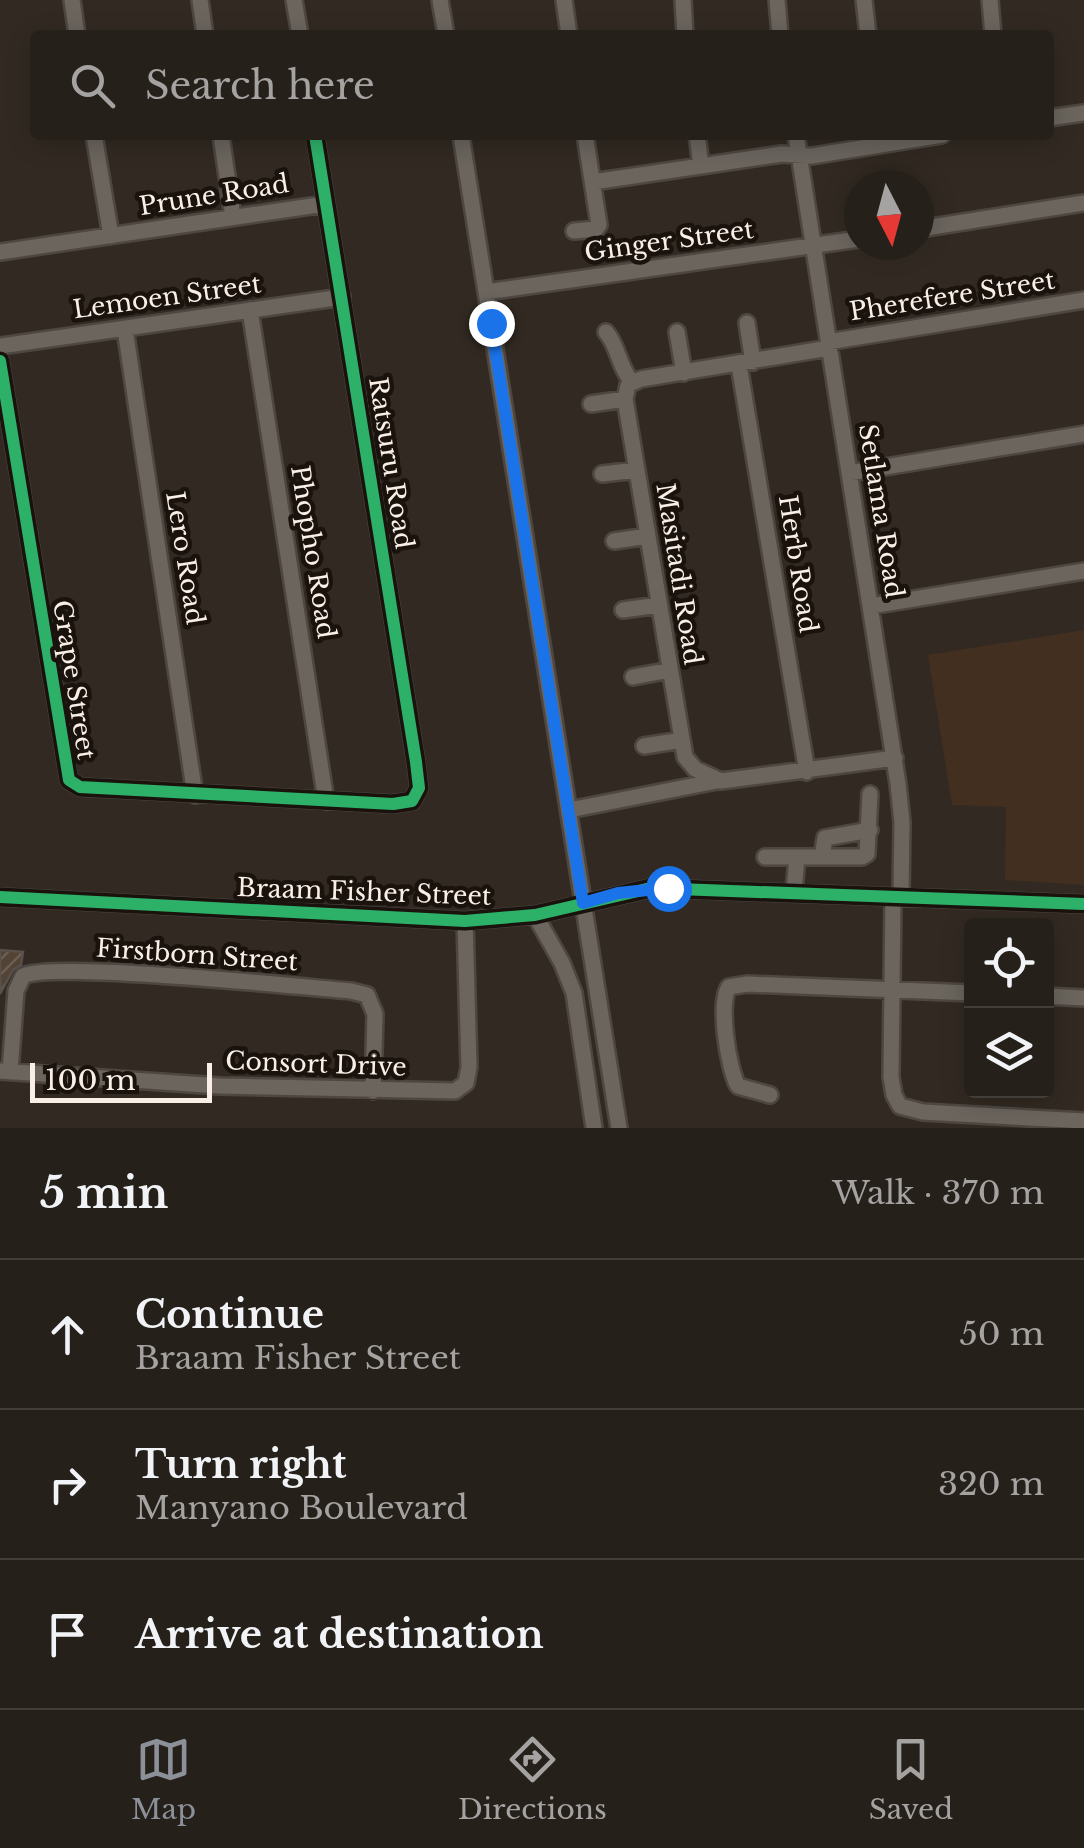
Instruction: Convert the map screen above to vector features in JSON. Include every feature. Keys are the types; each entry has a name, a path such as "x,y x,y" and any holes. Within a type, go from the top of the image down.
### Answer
{"street":[{"path":"72,0 76,30"},
{"path":"200,0 204,30"},
{"path":"294,0 299,30"},
{"path":"440,0 445,30"},
{"path":"564,0 568,30"},
{"path":"682,0 685,30"},
{"path":"777,0 780,30"},
{"path":"864,0 867,30"},
{"path":"990,0 993,30"},
{"path":"1054,117 1084,114"},
{"name":"Prune Road","path":"95,140 110,236"},
{"path":"222,140 233,217"},
{"name":"Ratsuru Road","path":"316,140 418,772 415,798"},
{"path":"463,140 619,1128"},
{"path":"574,231 596,229 599,225 586,140"},
{"path":"698,140 702,166"},
{"name":"Setlama Road","path":"797,140 902,822 891,990 892,1086 900,1106 924,1112 1084,1120"},
{"path":"593,182 886,140"},
{"path":"934,227 1084,203"},
{"name":"Prune Road","path":"0,252 325,204"},
{"name":"Ginger Street","path":"486,292 844,241"},
{"name":"Lemoen Street","path":"0,346 342,297"},
{"name":"Pherefere Street","path":"829,345 1084,300"},
{"name":"Phopho Road","path":"250,310 326,801"},
{"name":"Herb Road","path":"747,323 746,364 807,772"},
{"name":"Lero Road","path":"124,329 195,795"},
{"path":"606,332 617,351 619,365 632,382"},
{"path":"677,332 684,373"},
{"path":"632,382 746,364 829,345"},
{"name":"Grape Street","path":"0,361 69,780 80,786 195,795 394,804 415,798"},
{"path":"590,404 625,399 632,382"},
{"name":"Masitadi Road","path":"625,399 684,757 695,770 721,781"},
{"path":"849,472 1084,434"},
{"path":"602,474 637,470"},
{"path":"614,541 648,536"},
{"path":"871,606 1084,571"},
{"path":"622,610 659,604"},
{"path":"633,677 670,670"},
{"path":"644,746 682,740"},
{"path":"569,810 721,781 894,758"},
{"path":"766,857 868,854 870,794"},
{"path":"822,857 824,838 870,830"},
{"path":"794,892 797,857"},
{"name":"Braam Fisher Street","path":"0,897 466,921 535,915 651,888 1084,904"},
{"path":"535,915 562,962 574,993 594,1128"},
{"name":"Consort Drive","path":"5,1071 178,1084 446,1093 462,1088 470,1067 466,921"},
{"name":"Firstborn Street","path":"5,1071 16,991 23,976 40,971 109,974 367,995 374,1014 372,1091"},
{"path":"770,1095 738,1086 731,1071 723,998 730,987 747,984 964,993"},
{"path":"1054,996 1084,998"}],"shaded area":[{"path":"1084,630 1084,885 1005,880 1006,807 952,805 928,655"}],"building":[{"path":"0,950 23,952 21,965 13,970 0,994"}],"cycle path":[{"path":"0,361 69,780 80,787 393,804 412,801 419,788 416,762 316,140"},
{"path":"0,897 465,921 535,915 651,888 1084,904"}],"route":[{"path":"491,323 583,903 618,893 668,888"}]}
